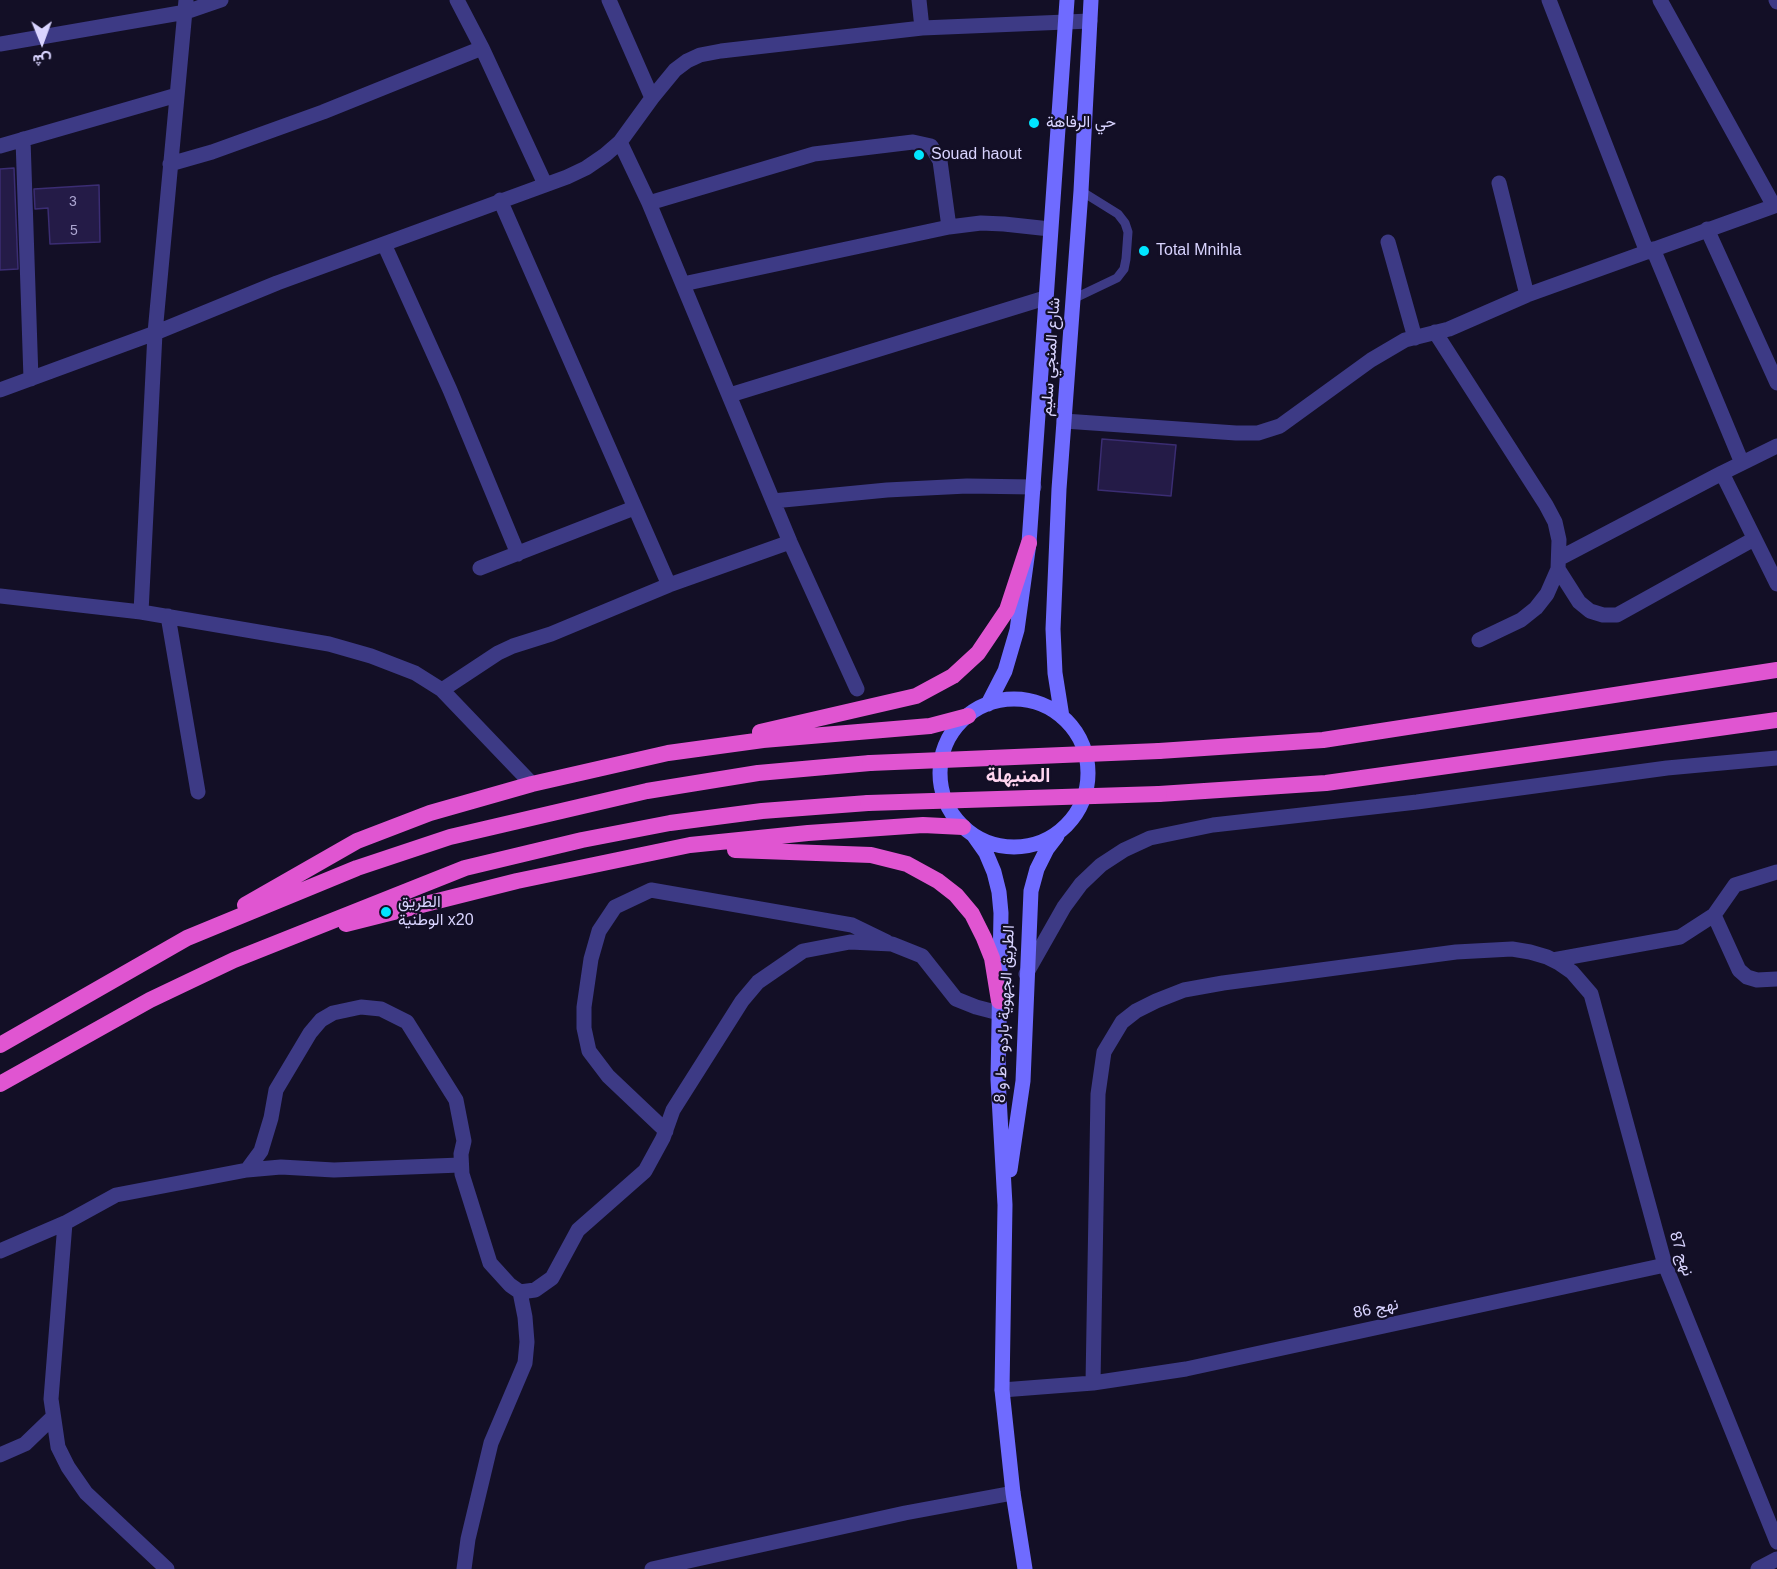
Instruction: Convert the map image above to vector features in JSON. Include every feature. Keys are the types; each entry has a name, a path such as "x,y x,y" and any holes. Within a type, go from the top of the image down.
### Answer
{"highway":[{"path":"0,1045 357,841 430,813 532,784 916,696 953,676 978,653 1007,610 1029,543"},
{"path":"187,938 357,868 450,837 647,791 758,773 870,763 1159,751 1323,740 1777,670"},
{"path":"668,753 764,740 930,726 968,716"},
{"path":"0,1084 150,1000 234,960 465,868 582,840 670,823 762,811 868,803 1159,794 1326,783 1777,720"},
{"path":"234,960 328,929 517,882 690,845 808,833 923,825 968,832"},
{"path":"647,854 748,849 871,855 906,864 938,880 956,895 972,914 992,958 999,1007"}],"main road":[{"name":"شارع المنجي سليم","path":"988,704 1005,671 1017,630 1029,543 1067,0"},
{"name":"شارع المنجي سليم","path":"1062,717 1055,673 1053,629 1059,489 1081,191 1091,0"},
{"path":"1007,700 1026,700 1045,706 1062,717 1072,727 1084,749 1089,774 1084,799 1071,821 1060,832 1040,843 1018,848 995,845 968,832 950,811 942,792 940,771 943,750 953,731 968,716 988,704 1007,700"},
{"name":"الطريق الجهوية باردو - ط و 8","path":"968,832 986,853 999,892 998,1079 1005,1205 1002,1390 1013,1493 1026,1569"},
{"name":"الطريق الجهوية باردو - ط و 8","path":"1005,1205 1023,1080 1031,891 1037,869 1047,849 1060,832"}],"street":[{"path":"0,44 221,0"},
{"path":"457,0 482,48 545,184"},
{"path":"609,0 652,98"},
{"path":"919,0 922,28"},
{"path":"1548,0 1650,251 1742,463"},
{"path":"1064,421 1236,434 1258,433 1280,426 1386,349 1449,329 1527,295 1776,206 1660,0"},
{"path":"141,612 155,333 186,6"},
{"path":"0,390 586,168 621,142 675,70 700,55 922,28 1090,21"},
{"path":"170,164 212,152 323,112 482,48"},
{"path":"0,146 177,95"},
{"path":"23,139 31,379"},
{"path":"621,142 649,203 790,542 857,689"},
{"path":"649,203 814,154 903,143 925,143 931,146 940,161 949,227"},
{"path":"1499,183 1527,295"},
{"path":"500,200 669,585"},
{"path":"683,284 949,227 981,223 1050,229"},
{"path":"1707,229 1777,383"},
{"path":"1388,242 1415,338"},
{"path":"384,244 450,390 518,554"},
{"path":"730,395 1045,298"},
{"path":"1435,332 1546,505 1555,522 1559,540 1559,564 1547,594 1536,608 1521,620 1479,639"},
{"path":"1559,564 1722,473 1777,446"},
{"path":"1722,473 1777,584"},
{"path":"773,501 886,490 967,486 1034,487"},
{"path":"480,568 634,508"},
{"path":"1559,564 1579,602 1590,611 1603,615 1617,615 1754,540"},
{"path":"442,690 498,653 551,634 669,585 790,542"},
{"path":"0,596 168,616 329,644 371,656 415,673 442,690 532,784"},
{"path":"168,616 198,792"},
{"path":"1026,974 1064,907 1081,884 1101,865 1124,850 1150,838 1213,825 1417,802 1667,768 1777,758"},
{"path":"1093,1383 1098,1094 1104,1052 1122,1023 1136,1011 1184,990 1223,983 1456,952 1512,949 1553,960 1680,937 1714,915 1735,885 1777,872"},
{"path":"666,1131 608,1076 589,1051 584,1028 584,1007 591,959 598,931 615,907 651,890 852,925 922,956 956,999 976,1007 999,1007"},
{"path":"1714,915 1739,970 1747,977 1757,980 1777,979"},
{"path":"519,1292 535,1290 552,1278 578,1230 645,1171 657,1151 673,1110 742,1000 758,982 803,951 850,942 892,944"},
{"name":"نهج 87","path":"1553,960 1572,972 1591,994 1665,1265 1777,1542"},
{"path":"247,1170 261,1151 271,1118 276,1090 310,1033 321,1020 333,1012 361,1007 381,1009 407,1022 456,1100 464,1141 460,1166 490,1263 519,1292 528,1342 525,1363 491,1443 468,1539 464,1569"},
{"path":"0,1251 65,1223 116,1195 247,1170 281,1167 334,1170 460,1166"},
{"path":"65,1223 51,1399 58,1447 68,1467 86,1493 167,1569"},
{"name":"نهج 86","path":"1002,1390 1093,1383 1186,1369 1665,1265"},
{"path":"0,1455 24,1444 52,1418"},
{"path":"652,1569 1013,1493"},
{"path":"1758,1569 1777,1560"}],"lane":[{"path":"1073,299 1117,278 1124,269 1126,259 1128,232 1125,223 1118,214 1081,191"}],"building":[{"path":"14,168 18,269 0,270 0,169"},
{"path":"99,185 100,242 50,244 48,208 35,209 34,189"},
{"path":"1102,439 1176,445 1171,496 1098,490"}],"place":[{"name":"حي الرفاهة","path":"1034,123"},
{"name":"Souad haout","path":"919,155"},
{"name":"Total Mnihla","path":"1144,251"},
{"name":"الطريق الوطنية x20","path":"386,912"}],"district":[{"name":"المنيهلة","path":"1018,776"}]}
